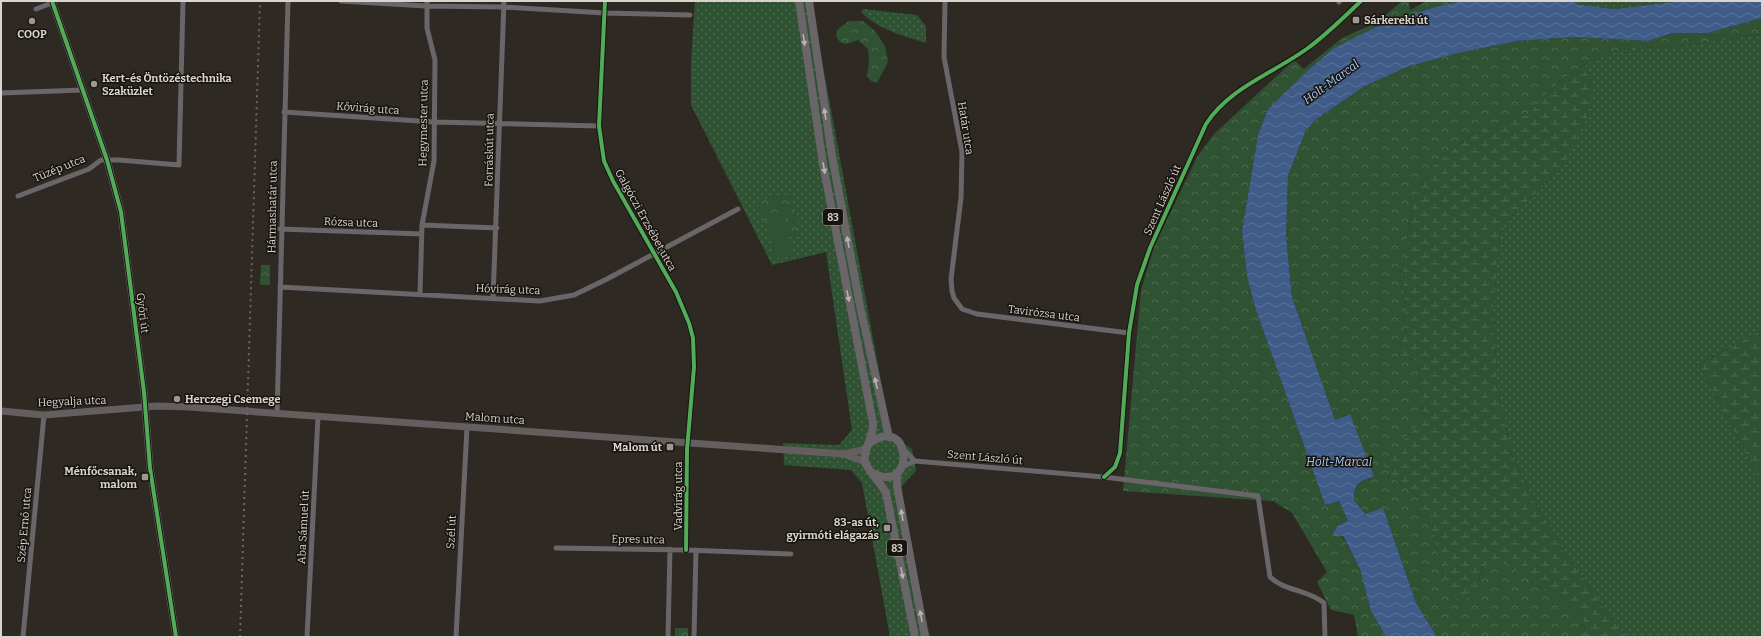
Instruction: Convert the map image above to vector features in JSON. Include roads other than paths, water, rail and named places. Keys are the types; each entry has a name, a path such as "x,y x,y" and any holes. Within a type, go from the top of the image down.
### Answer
{"main road":[{"name":"83","path":"799,1 823,164 873,423 873,431 865,462 881,483 886,493 915,637"},
{"name":"83","path":"809,1 832,156 860,306 889,437"},
{"name":"Malom utca","path":"144,408 189,407 844,454"},
{"name":"Hegyalja utca","path":"1,410 44,415 144,408"},
{"path":"844,454 868,446 876,439 889,437 900,444 903,449"},
{"name":"83","path":"903,449 904,461 900,470 897,486 925,637"},
{"path":"844,454 865,462"},
{"path":"873,473 885,477 900,470"}],"street":[{"path":"108,160 179,165 183,1"},
{"name":"Hármashatár utca","path":"277,414 280,229 288,1"},
{"path":"341,1 504,7 605,13 690,15"},
{"name":"Forráskút utca","path":"493,299 497,228 499,123 504,1"},
{"name":"Galgóczi Erzsébet utca","path":"605,1 599,126 604,161 612,181 676,292 689,323 693,338 694,367 689,443"},
{"name":"Határ utca","path":"945,1 944,57 962,152 961,198 951,279 952,291 958,305"},
{"name":"Szent László út","path":"900,470 915,461 1104,477 1115,467 1120,453 1129,333 1136,285 1150,248 1206,124 1212,114 1234,94 1308,48 1361,1"},
{"path":"36,9 52,2"},
{"name":"Győri út","path":"52,2 108,160 121,212 144,392 144,408 151,473 176,637"},
{"name":"Hegymester utca","path":"420,294 422,225 434,162 434,60 427,28 427,4"},
{"path":"1,93 83,90"},
{"name":"Kővirág utca","path":"284,112 434,122 599,126"},
{"name":"Tüzép utca","path":"18,196 89,169 101,160 108,160"},
{"name":"Hóvirág utca","path":"280,287 540,301 574,295 738,209"},
{"path":"422,225 497,228"},
{"name":"Rózsa utca","path":"280,229 422,234"},
{"name":"Tavirózsa utca","path":"958,305 962,309 977,314 1129,333"},
{"name":"Szép Ernő utca","path":"24,637 44,415"},
{"name":"Aba Sámuel út","path":"308,637 318,417"},
{"name":"Szél út","path":"456,637 467,427"},
{"name":"Vadvirág utca","path":"686,550 687,450 689,443"},
{"path":"903,449 915,461"},
{"path":"1104,477 1258,496 1270,577 1278,584 1315,595 1324,603 1325,637"},
{"name":"Epres utca","path":"556,548 696,550 790,554"},
{"path":"668,637 670,550"},
{"path":"694,637 696,550"}],"water":[{"name":"Holt-Marcal","path":"1461,1 1579,1 1574,4 1615,9 1682,1 1762,1 1762,18 1708,33 1671,33 1648,41 1574,37 1517,41 1454,54 1407,67 1365,86 1318,118 1306,130 1288,176 1286,235 1292,297 1335,420 1350,414 1374,476 1358,484 1355,490 1354,500 1365,514 1383,508 1416,603 1437,637 1386,637 1371,611 1360,569 1343,536 1332,536 1337,526 1348,521 1339,501 1325,505 1256,310 1247,277 1242,231 1258,135 1268,109 1306,72 1334,48 1378,26 1432,8"}],"railway":[{"path":"240,637 260,1"}],"place":[{"name":"Sárkereki út","path":"1356,20"},
{"name":"COOP","path":"32,21"},
{"name":"Kert-és Öntözéstechnika Szaküzlet","path":"94,84"},
{"name":"Herczegi Csemege","path":"177,399"},
{"name":"Malom út","path":"670,447"},
{"name":"Ménfőcsanak, malom","path":"145,477"},
{"name":"83-as út, gyirmóti elágazás","path":"887,528"}]}
